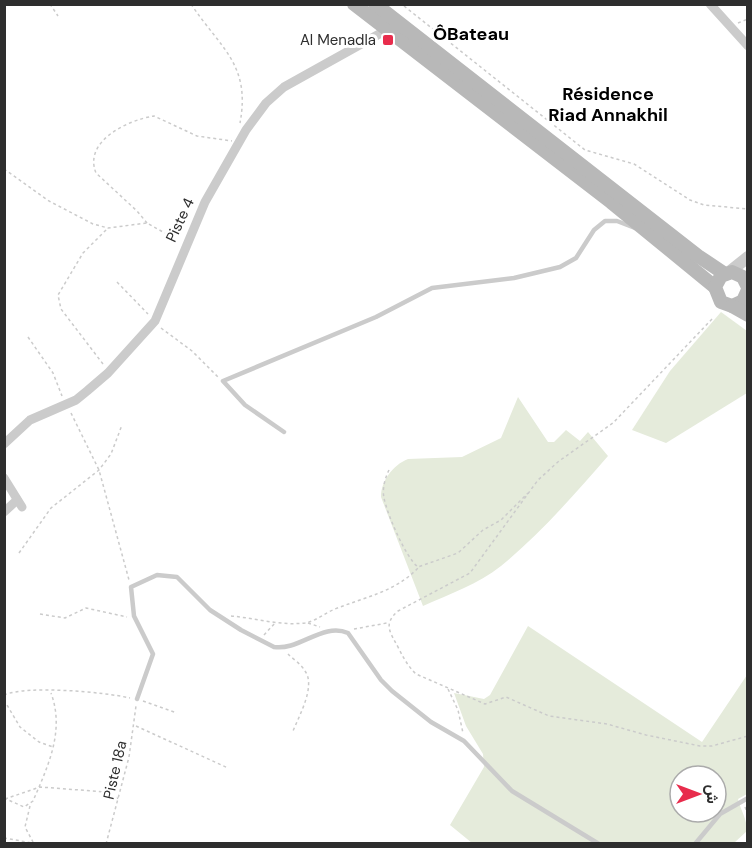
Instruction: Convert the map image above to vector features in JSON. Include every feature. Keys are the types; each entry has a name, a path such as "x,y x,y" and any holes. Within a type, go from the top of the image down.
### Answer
{"main road":[{"path":"354,4 654,236 715,287 718,299 747,315"},
{"path":"375,4 698,256 726,273 740,275 747,289 743,301 732,306"},
{"path":"715,287 726,273"}],"street":[{"path":"710,4 747,46"},
{"name":"Piste 4","path":"4,444 25,424 76,400 108,373 154,322 185,244 233,150 275,94 399,23"},
{"path":"726,273 747,257"},
{"path":"4,478 20,504 4,512"}],"lane":[{"path":"284,432 245,405 223,381 376,317 432,288 514,278 560,267 576,258 598,225 605,221 617,221 654,236"},
{"path":"137,699 153,654 134,616 131,587 157,575 173,575 182,580 217,614 259,640 283,648 332,631 343,630 353,638 381,680 392,691 431,722 464,741 512,791 599,843"},
{"path":"695,843 720,814 746,799"}],"path":[{"path":"50,4 58,16"},
{"path":"191,4 220,40 238,69 243,94 239,127"},
{"path":"404,6 585,150 634,164 690,200 704,205 747,208"},
{"path":"739,22 747,19"},
{"path":"185,244 147,224 137,211 98,178 93,159 101,143 125,125 156,116 197,136 236,141 233,150"},
{"path":"4,169 49,201 93,224 108,228 147,224"},
{"path":"108,228 75,264 60,288 58,302 108,373"},
{"path":"117,282 154,322 192,351 223,381"},
{"path":"307,622 333,610 384,593 408,578 418,567 458,553 483,530 501,520 553,466 586,445 639,399 712,319"},
{"path":"28,337 53,373 65,404 99,470 131,587"},
{"path":"19,553 51,508 99,470 111,454 122,425"},
{"path":"389,470 384,485 384,500 409,556 418,567"},
{"path":"529,493 470,573 410,603 394,615 388,623 389,634 408,666 422,678 485,704 506,697 549,716 607,724 700,746 712,746 747,736"},
{"path":"40,614 65,618 86,608 114,615 134,616"},
{"path":"217,614 276,622 307,622 332,631"},
{"path":"259,640 276,622"},
{"path":"343,630 388,623"},
{"path":"283,648 307,674 306,696 293,731"},
{"path":"447,689 458,710 464,741"},
{"path":"4,695 20,691 109,694 137,699 177,712"},
{"path":"33,842 25,827 30,805 40,787 54,747 57,727 51,692"},
{"name":"Piste 18a","path":"106,843 119,800 135,726 137,699"},
{"path":"4,700 20,727 39,742 54,747"},
{"path":"135,726 228,768"},
{"path":"5,799 40,787 106,792 119,800"},
{"path":"5,799 21,806 30,805"},
{"path":"746,799 747,815"},
{"path":"4,838 38,843"}],"green space":[{"path":"721,312 747,331 747,393 666,443 632,430 670,371"},
{"path":"518,397 548,442 554,442 566,430 580,441 588,432 608,456 543,527 501,566 473,583 423,606 381,497 383,485 397,465 408,459 462,457 501,438"},
{"path":"528,626 702,742 747,675 747,794 738,799 747,831 734,843 472,843 450,825 484,767 483,754 466,726 454,693 484,699 490,695"}],"place":[{"name":"Al Menadla","path":"388,40"}],"district":[{"name":"ÔBateau","path":"471,34"},
{"name":"Résidence Riad Annakhil","path":"608,104"}]}
